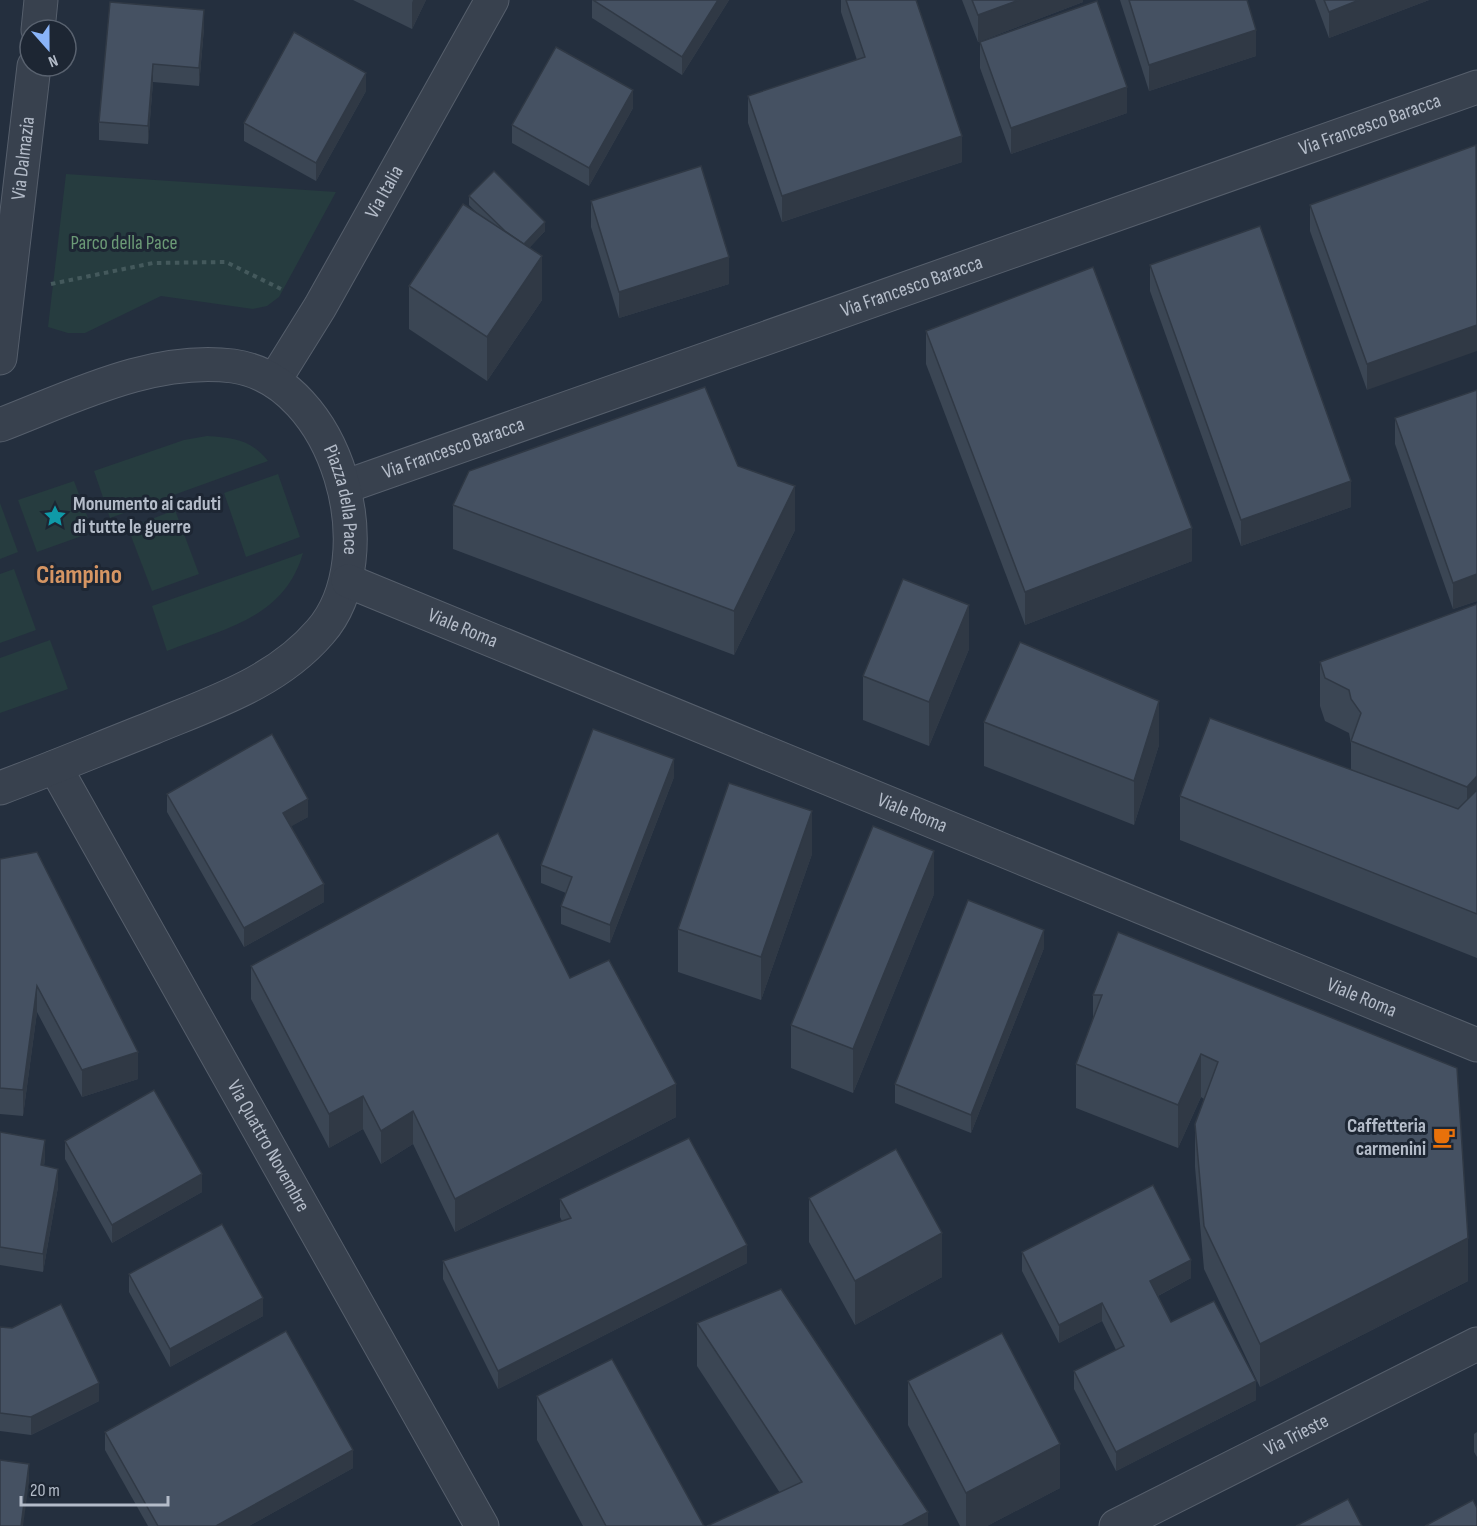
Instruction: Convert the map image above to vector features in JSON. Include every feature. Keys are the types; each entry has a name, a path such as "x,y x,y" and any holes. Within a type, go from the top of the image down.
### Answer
{"street":[{"path":"39,18 41,0"},
{"name":"Via Italia","path":"274,381 320,307 492,0"},
{"name":"Via Dalmazia","path":"0,358 33,78"},
{"name":"Via Francesco Baracca","path":"344,487 1477,87"},
{"name":"Piazza della Pace","path":"0,425 114,381 173,368 234,367 274,381 287,390 309,415 334,460 344,487 349,512 348,581 338,606 328,623 285,666 236,694 0,788"},
{"name":"Viale Roma","path":"348,581 1477,1045"},
{"name":"Via Quattro Novembre","path":"55,767 482,1526"},
{"name":"Via Trieste","path":"1116,1526 1477,1344"}],"path":[{"path":"7,294 153,262 226,262 320,307"}],"green space":[{"name":"Parco della Pace","path":"66,174 336,192 279,297 267,306 253,309 161,296 85,333 68,333 48,327"},
{"path":"207,436 241,441 255,448 268,461 110,518 94,471 184,440"},
{"path":"278,474 300,537 246,557 224,493"},
{"path":"74,481 93,532 37,552 18,500"},
{"path":"0,503 18,552 0,559"},
{"path":"175,510 199,574 152,591 128,528"},
{"path":"303,553 294,575 282,593 266,607 230,628 167,651 152,606"},
{"path":"14,569 36,630 0,643 0,574"},
{"path":"50,640 68,689 0,713 0,658"}],"building":[{"path":"593,0 718,0 682,57"},
{"path":"846,0 916,0 962,136 782,196 748,96 865,57"},
{"path":"972,0 1019,0 978,15"},
{"path":"1129,0 1247,0 1256,30 1149,65"},
{"path":"1324,0 1359,0 1329,12"},
{"path":"1097,1 1127,87 1011,128 980,42"},
{"path":"110,2 204,10 199,68 153,64 148,126 99,122"},
{"path":"294,32 366,73 316,163 244,123"},
{"path":"556,47 633,90 589,168 512,125"},
{"path":"1476,145 1477,325 1367,364 1310,205"},
{"path":"701,166 729,257 619,292 591,201"},
{"path":"494,171 545,222 524,244 505,231 469,196"},
{"path":"463,204 542,256 487,337 409,286"},
{"path":"1260,226 1351,481 1241,520 1150,265"},
{"path":"1093,267 1192,528 1025,592 926,331"},
{"path":"705,387 738,466 795,486 734,611 453,505 469,471"},
{"path":"1477,390 1477,574 1453,583 1395,418"},
{"path":"903,579 969,605 929,702 863,676"},
{"path":"1477,604 1477,776 1467,787 1351,741 1361,713 1351,699 1349,690 1325,678 1320,662"},
{"path":"1020,642 1159,701 1134,781 984,722"},
{"path":"1210,718 1458,809 1477,790 1477,914 1180,796"},
{"path":"593,729 674,759 610,925 561,906 572,877 541,865"},
{"path":"272,734 308,799 283,813 324,884 244,928 167,794"},
{"path":"729,783 812,811 761,957 678,929"},
{"path":"873,826 934,851 853,1049 791,1025"},
{"path":"498,833 570,978 609,960 676,1084 455,1199 413,1111 381,1131 363,1096 329,1114 251,966"},
{"path":"37,852 138,1052 82,1070 37,986 23,1090 0,1088 0,859"},
{"path":"968,900 1044,930 971,1115 895,1084"},
{"path":"1118,932 1457,1068 1468,1238 1260,1344 1204,1226 1195,1124 1218,1062 1201,1054 1178,1105 1076,1064 1102,995 1093,995"},
{"path":"154,1090 202,1174 112,1225 65,1141"},
{"path":"0,1132 45,1140 41,1165 58,1169 43,1254 0,1247"},
{"path":"689,1138 747,1245 498,1371 443,1261 571,1218 560,1199"},
{"path":"896,1149 942,1233 855,1281 809,1198"},
{"path":"1153,1185 1191,1260 1150,1281 1171,1322 1214,1301 1256,1381 1116,1452 1074,1371 1124,1346 1102,1303 1059,1325 1022,1252"},
{"path":"222,1224 263,1298 170,1349 129,1274"},
{"path":"781,1289 928,1512 902,1526 707,1526 802,1482 697,1323"},
{"path":"61,1304 99,1383 31,1417 0,1413 0,1327 12,1328"},
{"path":"286,1331 353,1450 216,1526 158,1526 105,1432"},
{"path":"1002,1333 1060,1444 966,1493 908,1381"},
{"path":"612,1359 704,1526 606,1526 537,1396"},
{"path":"0,1460 29,1464 21,1526 0,1526"},
{"path":"1348,1499 1362,1526 1296,1526"},
{"path":"1473,1500 1477,1508 1477,1526 1425,1526"}],"place":[{"name":"Monumento ai caduti di tutte le guerre","path":"55,516"},
{"name":"Caffetteria carmenini","path":"1444,1137"}],"district":[{"name":"Ciampino","path":"79,575"}]}
